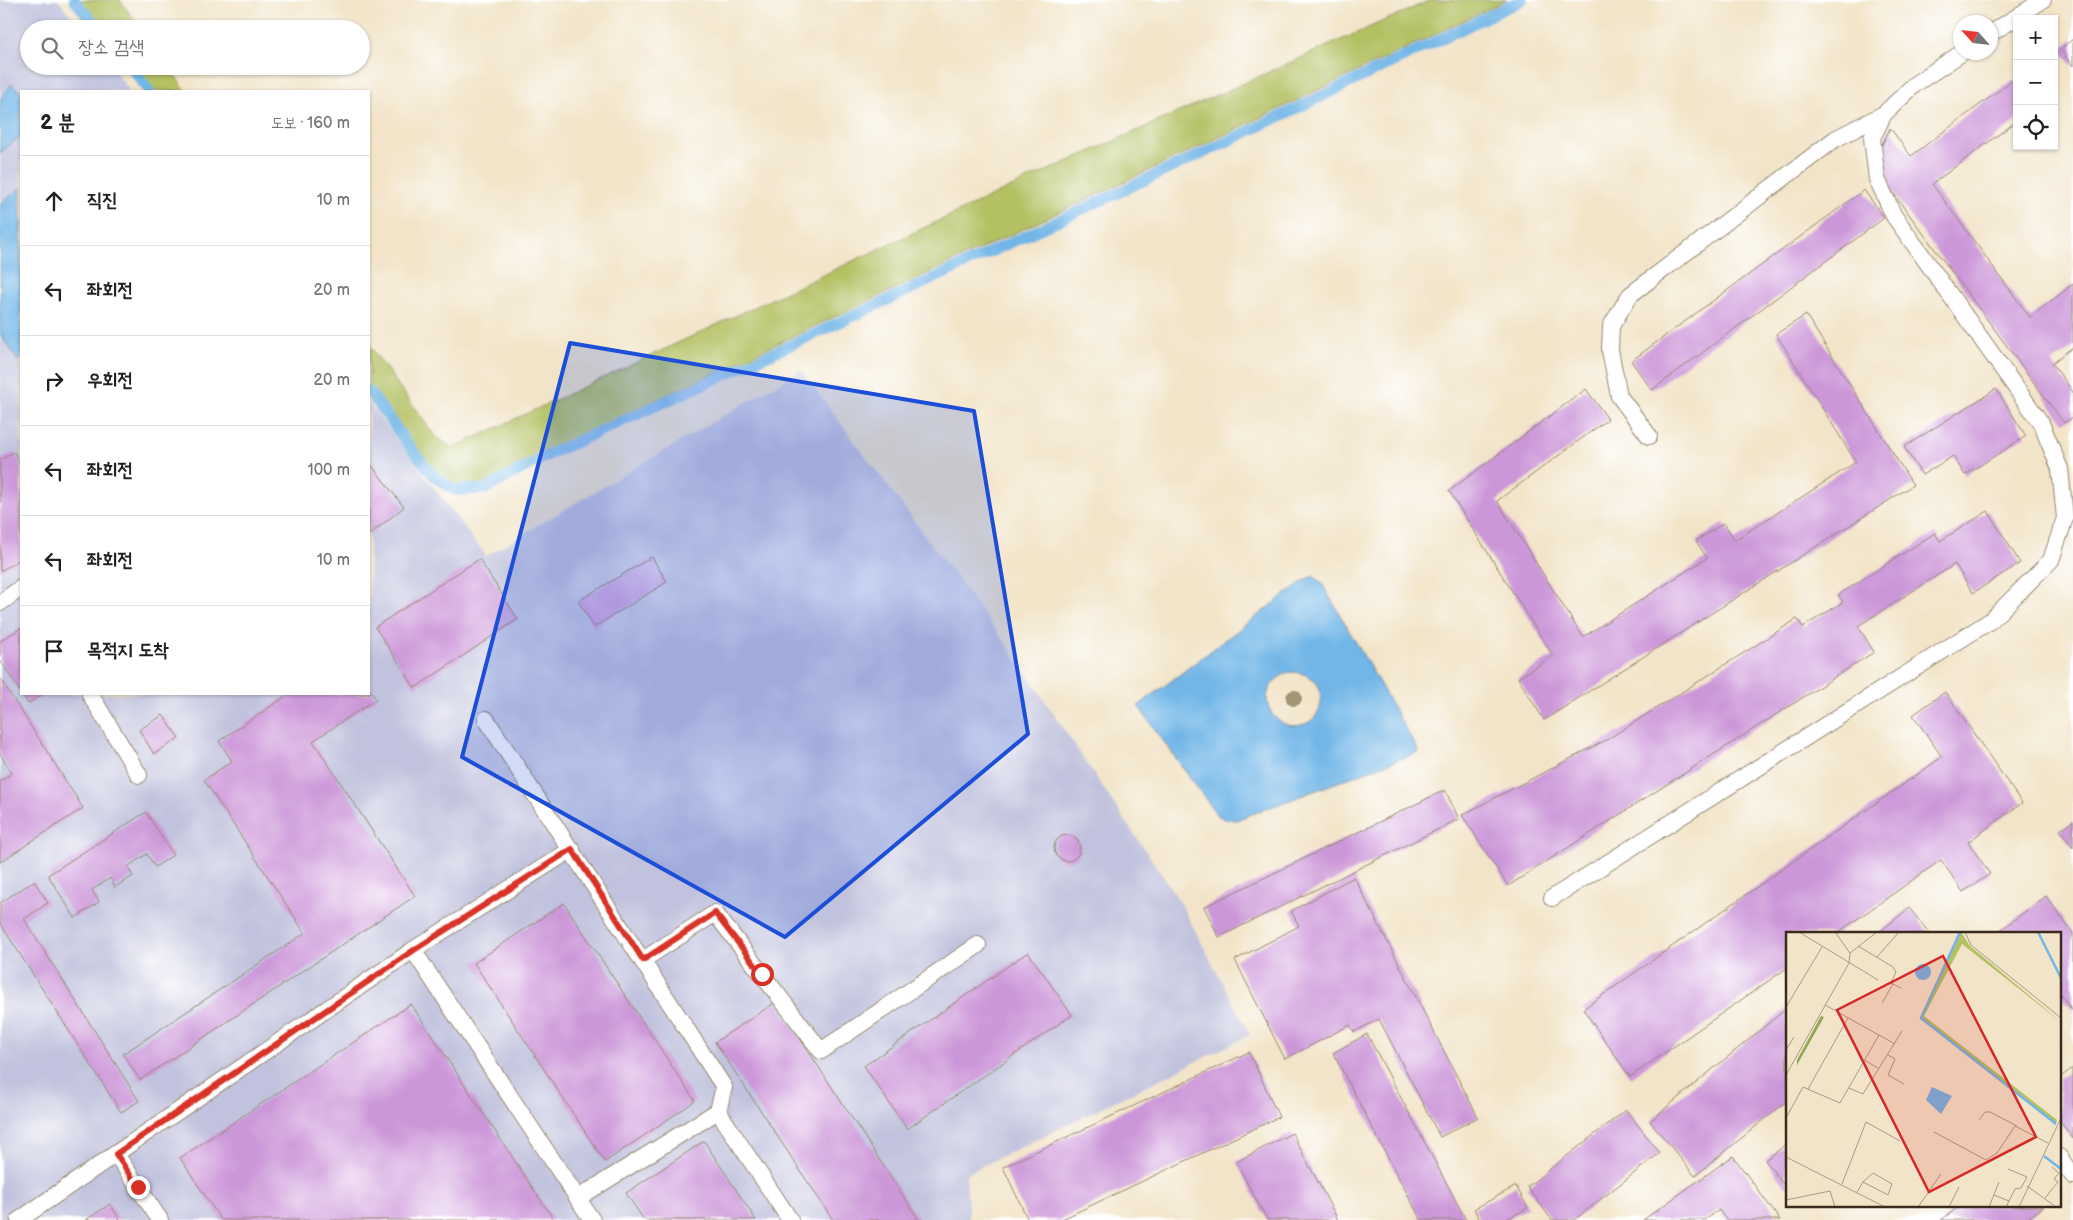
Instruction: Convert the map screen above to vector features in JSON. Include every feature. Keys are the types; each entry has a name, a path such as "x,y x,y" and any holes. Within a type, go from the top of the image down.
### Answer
{"lane":[{"path":"1998,29 2043,0"},
{"path":"1649,436 1619,396 1610,350 1612,326 1630,296 1834,139 1884,114 1915,84 1953,59"},
{"path":"1552,898 1990,620 2051,560 2065,518 2060,469 2041,422 1894,216 1877,179 1872,138 1884,114"},
{"path":"0,603 20,589"},
{"path":"91,695 139,775"},
{"path":"486,718 724,1087 718,1111 578,1198"},
{"path":"19,1220 414,950 572,849"},
{"path":"643,960 715,913 821,1051 978,945"},
{"path":"414,950 592,1220"},
{"path":"718,1111 790,1220"},
{"path":"116,1154 160,1220"},
{"path":"2060,1157 2073,1176"}],"highlighted area":[{"path":"570,343 974,411 1028,734 785,937 462,757"}],"shaded area":[{"path":"0,0 58,0 75,20 20,20 20,75 118,75 129,90 20,90 20,695 370,695 370,404 486,556 801,370 1012,652 1180,902 1250,1035 966,1174 969,1220 0,1220"}],"green space":[{"path":"80,0 120,0 134,20 96,20"},
{"path":"1431,0 1507,0 1212,141 549,450 483,485 456,487 437,475 370,387 370,346 435,436 453,448 1035,176"},
{"path":"141,75 174,75 185,90 152,90"}],"water":[{"path":"12,84 20,92 20,137 0,153 0,99"},
{"path":"20,188 19,362 0,334 0,205"},
{"path":"1313,576 1321,582 1419,752 1236,820 1224,819 1217,815 1138,706 1303,581","holes":["1289,672 1304,674 1315,681 1321,700 1319,710 1314,718 1297,726 1286,724 1277,719 1270,710 1267,700 1269,690 1276,680"]}],"building":[{"path":"2073,39 2073,66 2060,49"},
{"path":"2013,80 2013,124 1932,184 2030,317 2073,284 2073,347 2052,363 2073,392 2073,417 2064,423 1888,186 1882,168 1881,147 1890,128 1911,156"},
{"path":"1864,190 1884,218 1652,390 1631,361"},
{"path":"1806,315 1913,485 1544,720 1518,678 1553,656 1449,491 1586,389 1608,419 1497,501 1583,637 1707,558 1696,541 1724,523 1735,540 1856,462 1776,334"},
{"path":"1996,389 2026,436 1965,475 1953,456 1922,475 1904,447"},
{"path":"14,452 20,464 20,560 0,571 0,460"},
{"path":"370,463 404,507 370,534"},
{"path":"1988,511 2020,563 1973,593 1955,564 1858,626 1874,652 1508,886 1462,815 1608,739 1797,619 1803,627 1843,602 1838,595 1935,533 1940,541"},
{"path":"652,557 667,582 594,627 578,601"},
{"path":"479,559 518,619 415,688 375,627"},
{"path":"20,629 20,691 0,660 0,641"},
{"path":"0,678 83,808 0,862 0,781 12,773 0,754"},
{"path":"370,690 376,699 313,741 415,896 140,1080 123,1054 305,933 204,780 232,761 219,741 288,695 370,695"},
{"path":"1945,692 2022,803 1968,842 1990,874 1963,892 1941,860 1839,932 1786,932 1786,969 1630,1077 1583,1009 1942,757 1913,715"},
{"path":"23,695 42,695 28,704"},
{"path":"163,715 179,738 154,754 139,730"},
{"path":"1445,790 1459,819 1219,937 1204,907"},
{"path":"146,812 173,855 155,867 147,854 127,867 133,876 115,887 110,878 92,890 99,902 75,918 48,875"},
{"path":"2073,821 2073,848 2060,830"},
{"path":"1067,835 1076,839 1080,848 1076,857 1067,861 1058,857 1054,848 1058,839"},
{"path":"1354,877 1478,1117 1440,1137 1379,1019 1354,1032 1350,1025 1285,1059 1235,960 1299,926 1291,911"},
{"path":"34,881 48,903 24,919 139,1101 121,1112 0,923 0,903"},
{"path":"2046,896 2073,933 2073,1011 2060,993 2060,932 1998,932"},
{"path":"564,903 695,1101 605,1162 474,963"},
{"path":"1909,908 1928,932 1879,932"},
{"path":"1028,952 1072,1015 907,1129 864,1066"},
{"path":"776,1002 919,1220 833,1220 715,1042"},
{"path":"411,1004 554,1220 221,1220 180,1158"},
{"path":"1786,1009 1786,1102 1695,1176 1650,1121"},
{"path":"1367,1034 1466,1220 1421,1220 1333,1053"},
{"path":"1249,1052 1279,1117 1060,1220 1028,1220 1003,1167"},
{"path":"2073,1068 2073,1139 2060,1121 2060,1077"},
{"path":"1626,1110 1660,1153 1574,1220 1552,1220 1527,1187"},
{"path":"1292,1133 1338,1220 1267,1220 1236,1162"},
{"path":"704,1141 756,1220 644,1220 626,1193"},
{"path":"1786,1145 1786,1188 1765,1160"},
{"path":"1733,1156 1780,1220 1726,1220 1719,1210 1705,1220 1643,1220"},
{"path":"1516,1186 1528,1208 1505,1220 1480,1220 1474,1209"},
{"path":"110,1204 120,1220 86,1220"},
{"path":"1957,1208 2041,1208 2026,1220 1941,1220"}],"waterway":[{"path":"74,0 91,20"},
{"path":"370,392 409,446 434,476 454,490 485,489 552,453 806,338 1216,147 1522,0"},
{"path":"137,75 148,90"}],"route":[{"path":"138,1187 116,1154 414,950 572,849 643,960 715,913 762,974"}]}
